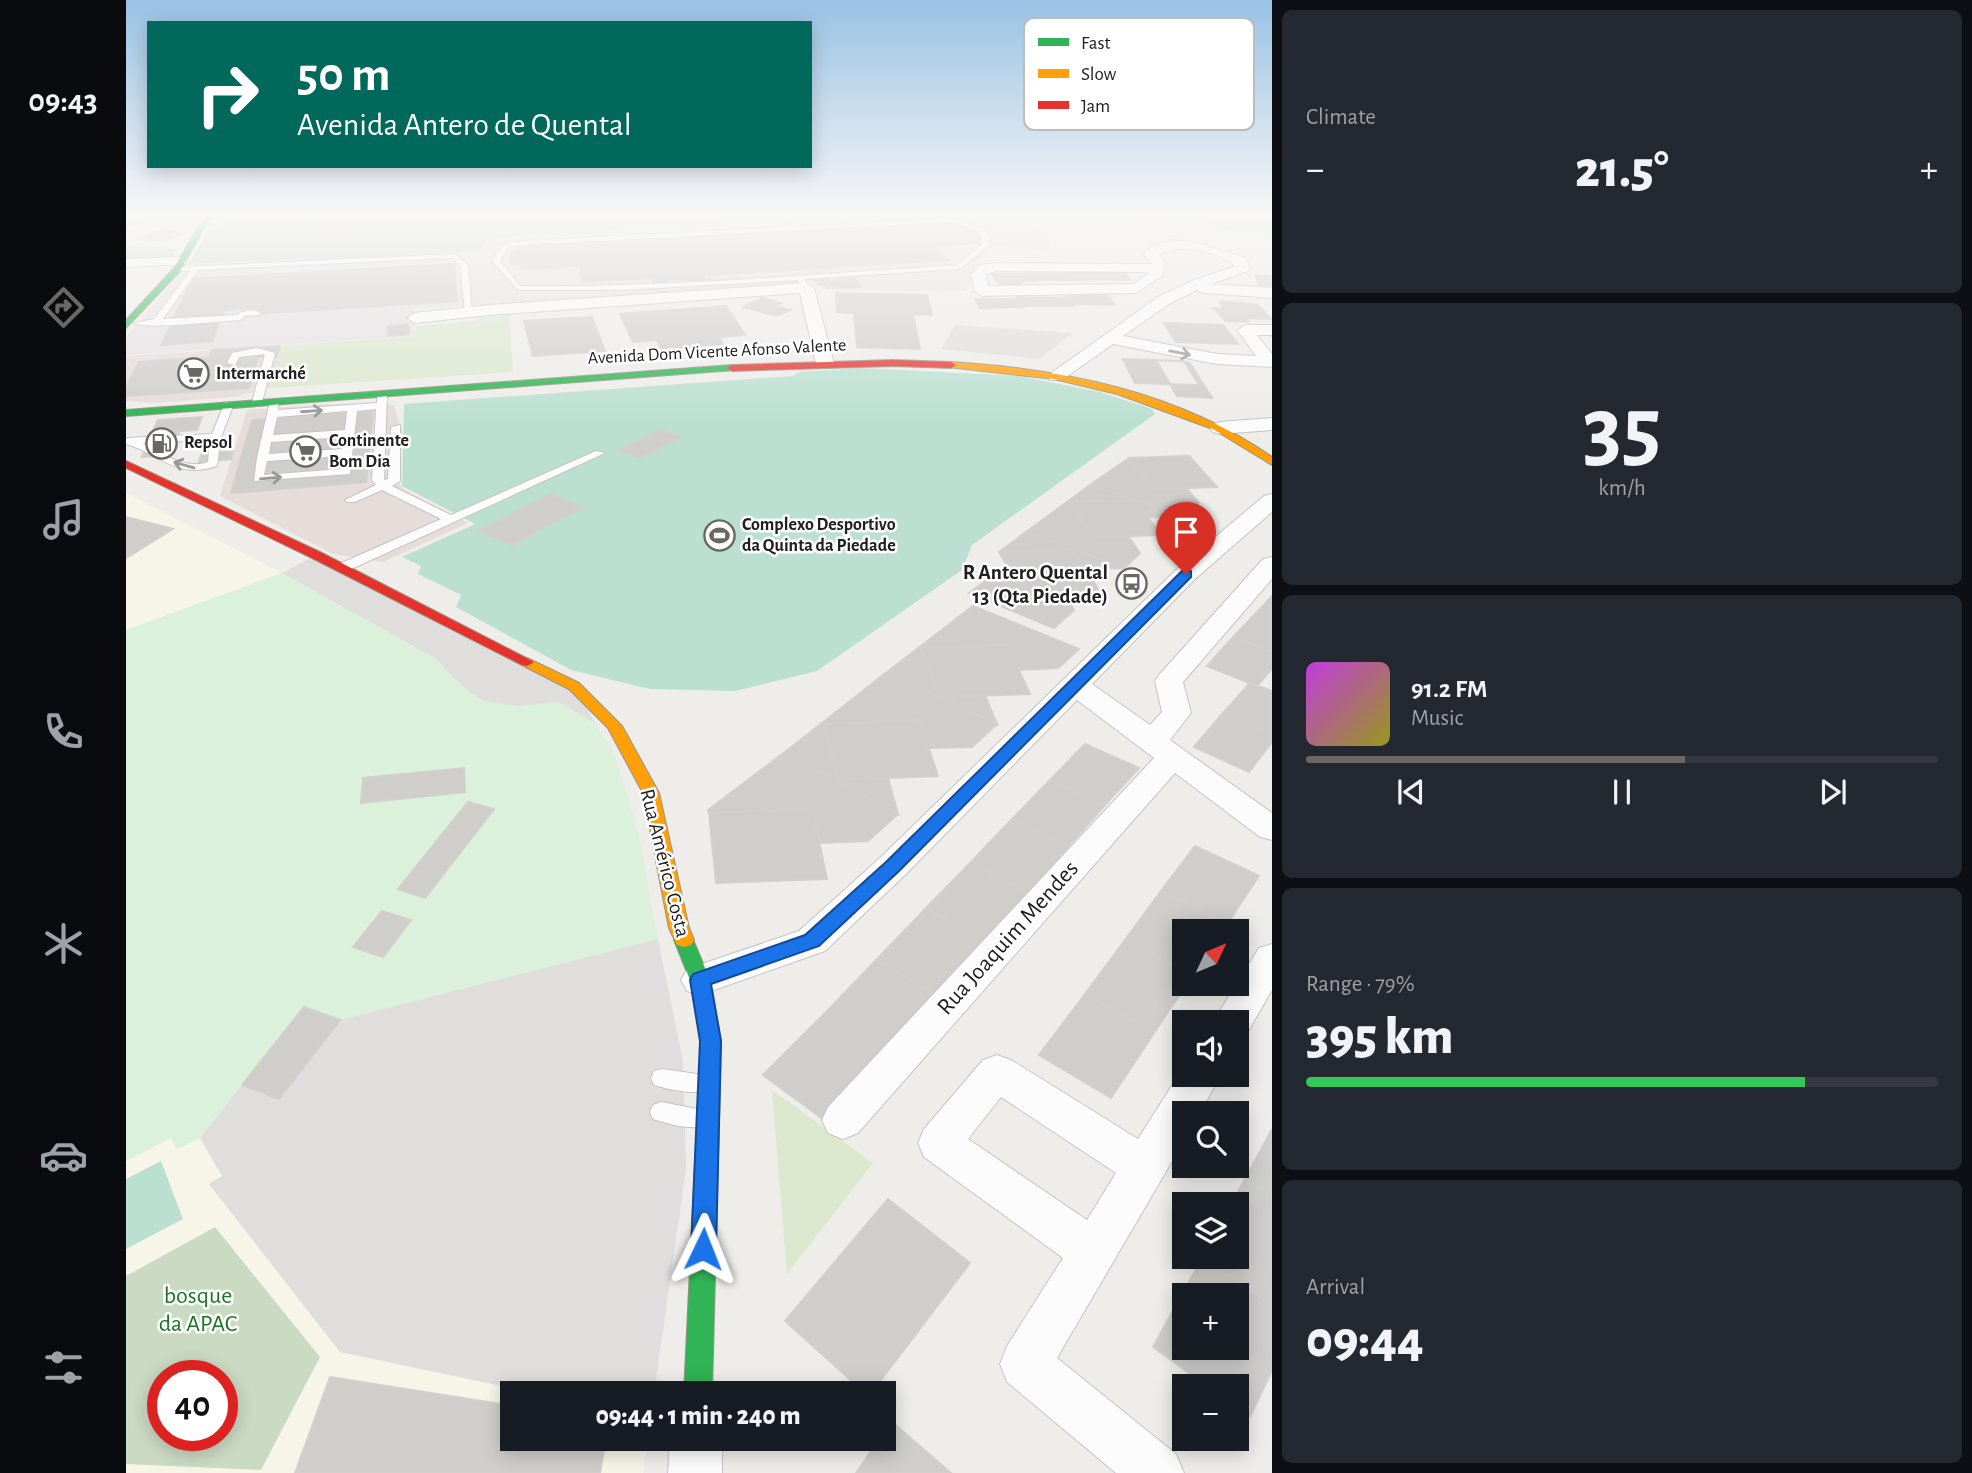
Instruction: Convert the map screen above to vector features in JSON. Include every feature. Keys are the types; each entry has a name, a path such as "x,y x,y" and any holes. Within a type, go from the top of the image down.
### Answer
{"street":[{"path":"132,324 170,283"},
{"path":"415,318 803,283 825,364"},
{"path":"980,283 982,291 1136,288 1145,283"},
{"path":"1056,376 1113,338 1154,306 1202,283"},
{"path":"1188,288 1272,293"},
{"path":"1271,362 1245,330 1272,330"},
{"path":"1113,338 1217,359 1271,362"},
{"name":"Avenida Dom Vicente Afonso Valente","path":"126,411 257,402 274,407 382,400 825,364 957,365 1056,376 1144,397 1220,428 1272,462"},
{"path":"1220,428 1272,424"},
{"name":"Rua Américo Costa","path":"126,464 342,568 574,686 614,726 651,793 679,928 700,980 710,1041 698,1381"},
{"path":"700,980 812,941 893,866 1186,574 1266,512"},
{"name":"Rua Joaquim Mendes","path":"843,1120 1163,748 1177,713 1169,681 1272,564"},
{"path":"1075,685 1163,748 1269,817"},
{"path":"1240,1010 1272,958"},
{"path":"1094,1252 939,1143 997,1072 1145,1168"},
{"path":"1157,1473 1025,1364 1193,1087"},
{"path":"695,1473 696,1451"}],"lane":[{"path":"156,323 176,283"},
{"path":"466,283 469,312"},
{"path":"514,283 518,288 579,290 803,283"},
{"path":"132,324 240,317 242,314 257,313"},
{"path":"232,363 235,355 241,353 264,351 270,354 257,402"},
{"path":"352,408 346,472 258,479 274,407 352,408 382,400 377,480 384,487 452,520"},
{"path":"128,442 182,467 197,468 213,464 216,437 229,404"},
{"path":"351,500 384,487 395,478 396,427"},
{"path":"267,439 350,433"},
{"path":"128,442 216,437"},
{"path":"262,458 348,452"},
{"path":"342,568 600,453"},
{"path":"662,1078 709,1084"},
{"path":"661,1112 708,1119"}],"shaded area":[{"path":"172,283 802,283 414,309 416,336 126,355 126,337"},
{"path":"814,283 969,283 966,291 824,289"},
{"path":"955,325 1073,333 1039,359 941,349"},
{"name":"Intermarché","path":"281,346 269,388 233,397 153,403 126,401 126,356"},
{"path":"322,404 394,405 402,431 399,484 405,490 468,523 383,562 333,554 220,496 247,410"},
{"path":"126,493 282,573 126,630"},
{"path":"316,555 574,686 595,723 558,702 518,706 483,701 463,687 435,658 282,573"},
{"path":"658,939 683,1062 686,1169 656,1381 500,1381 500,1386 340,1352 209,1184 222,1176 200,1138 242,1085 280,1099 340,1020"},
{"path":"171,1138 177,1148 200,1138 222,1176 209,1184 340,1352 500,1386 500,1451 646,1451 643,1473 126,1473 126,1161"}],"green space":[{"path":"489,313 509,313 513,372 269,388 280,346 416,336 416,326 474,321"},
{"name":"Complexo Desportivo da Quinta da Piedade","path":"860,368 1019,376 1100,392 1152,409 1155,414 972,545 962,570 817,671 735,691 650,689 571,670 456,607 461,595 418,574 421,566 402,557 475,524 402,486 404,404 793,376 800,372"},
{"path":"282,573 435,658 463,687 518,706 558,702 595,723 613,751 638,831 658,939 340,1020 279,1099 242,1086 200,1138 177,1149 171,1138 126,1161 126,630"},
{"path":"772,1090 873,1163 787,1274"},
{"path":"161,1161 183,1219 126,1249 126,1179"},
{"name":"bosque da APAC","path":"215,1227 320,1357 261,1470 126,1464 126,1276"}],"building":[{"path":"190,283 456,283 457,301 256,314 258,308 224,310 212,341 161,345"},
{"path":"816,283 858,283 861,287 827,288 824,284"},
{"path":"998,283 1021,283 1023,287 1000,286"},
{"path":"1258,283 1272,283 1272,286"},
{"path":"1080,291 1104,291 1115,305 1073,304 1067,296 1084,296"},
{"path":"836,293 927,295 932,315 913,314 920,349 857,347 854,313 837,312"},
{"path":"1017,297 1068,298 1074,306 1022,306"},
{"path":"762,298 781,303 775,306 790,310 777,316 743,307"},
{"path":"975,299 1017,299 1023,307 980,308"},
{"path":"1220,301 1258,305 1271,319 1246,318 1249,322 1226,321 1213,308 1223,309"},
{"path":"726,306 745,335 719,337 723,344 661,349 657,340 633,342 620,314"},
{"path":"592,317 605,351 533,356 524,321"},
{"path":"1164,323 1223,325 1238,344 1176,342"},
{"path":"408,324 409,334 388,336 388,326"},
{"name":"Intermarché","path":"280,346 277,356 258,357 249,388 126,396 126,387 139,362 209,357 212,350"},
{"path":"1123,359 1184,361 1199,385 1135,383"},
{"path":"1156,360 1189,362 1212,398 1177,396"},
{"name":"Continente Bom Dia","path":"373,411 366,482 231,493 252,420"},
{"path":"202,417 197,430 152,433 158,420"},
{"path":"180,430 170,455 142,457 153,432"},
{"path":"660,430 680,438 639,458 619,450"},
{"path":"233,451 231,459 199,462 202,453"},
{"path":"1189,456 1217,487 1154,489 1129,458"},
{"path":"1129,458 1154,489 1186,488 1199,503 1184,516 1090,485"},
{"path":"1090,485 1184,516 1148,517 1134,500 1069,502 1094,537 1128,536 1140,553 1124,568 1026,532"},
{"path":"550,494 583,507 512,545 479,531"},
{"path":"1134,500 1162,535 1094,537 1069,502"},
{"path":"126,517 173,529 126,558"},
{"path":"1026,532 1124,568 1085,569 1072,549 1003,552 1027,593 1062,591 1074,610 1054,628 969,593 1007,565 999,552"},
{"path":"1072,549 1099,590 1027,593 1003,552"},
{"path":"1272,596 1272,616 1258,611"},
{"path":"973,606 1079,649 1058,668 1019,670 1007,645 921,648 940,697 887,672"},
{"path":"1258,611 1272,616 1272,652 1233,637"},
{"path":"1233,637 1272,652 1272,669 1257,686 1207,666"},
{"path":"1007,645 1030,694 940,697 921,648"},
{"path":"887,672 997,724 972,747 929,748 919,720 824,724 838,780 888,778 898,814 785,752"},
{"path":"1250,683 1272,691 1272,733 1223,713"},
{"path":"985,695 997,724 940,697"},
{"path":"1223,713 1272,733 1272,742 1249,772 1194,747"},
{"path":"919,720 938,776 838,780 824,724"},
{"path":"1085,744 1139,768 1104,806 1050,780"},
{"path":"785,752 898,814 868,841 820,843 812,809 709,813 708,810"},
{"path":"464,768 465,792 361,803 363,778"},
{"path":"1050,780 1104,806 1068,847 1012,819"},
{"path":"468,802 494,809 425,898 398,889"},
{"path":"812,809 827,879 716,883 709,813"},
{"path":"1012,819 1068,847 1028,893 971,862"},
{"path":"1195,846 1259,876 1230,919 1217,919 1161,891"},
{"path":"971,862 1028,893 984,941 926,908"},
{"path":"1161,891 1217,919 1172,919 1172,965 1125,940"},
{"path":"926,908 984,941 936,996 877,959"},
{"path":"382,911 411,920 383,957 353,947"},
{"path":"1125,940 1172,965 1172,996 1179,996 1154,1033 1085,994"},
{"path":"877,959 936,996 884,1055 824,1014"},
{"path":"1085,994 1154,1033 1111,1098 1039,1055"},
{"path":"304,1007 340,1020 279,1099 242,1085"},
{"path":"824,1014 884,1055 824,1120 763,1075"},
{"path":"1272,1129 1272,1196 1245,1179 1249,1178 1249,1172"},
{"path":"1245,1179 1272,1196 1272,1305 1249,1290 1249,1283 1239,1283 1218,1269 1249,1269 1249,1192 1238,1192"},
{"path":"888,1199 970,1263 880,1381 852,1381 785,1321"},
{"path":"1196,1269 1218,1269 1239,1283 1188,1283"},
{"path":"1249,1290 1272,1305 1272,1370 1250,1417 1249,1374 1190,1374 1153,1347 1172,1312 1172,1360 1249,1360"},
{"path":"330,1377 500,1404 500,1451 604,1451 600,1473 295,1473"},
{"path":"896,1425 951,1473 856,1473 871,1451 896,1451"}],"traffic: fast":[{"path":"126,325 164,283"},
{"path":"126,413 732,368"},
{"path":"684,940 700,980 711,1041 698,1381"}],"traffic: slow":[{"path":"951,365 1054,376 1121,391 1217,427 1272,462"},
{"path":"527,662 574,686 614,726 651,793 679,928 684,940"}],"traffic: jam":[{"path":"732,368 893,363 951,365"},
{"path":"126,464 316,555 527,662"}],"place":[{"name":"Intermarché","path":"193,374"},
{"name":"Repsol","path":"161,443"},
{"name":"Continente Bom Dia","path":"306,451"},
{"name":"Complexo Desportivo da Quinta da Piedade","path":"719,535"},
{"name":"R Antero Quental 13 (Qta Piedade)","path":"1131,584"}],"route":[{"path":"703,1249 710,1041 700,980 812,941 893,866 1186,574"}]}
